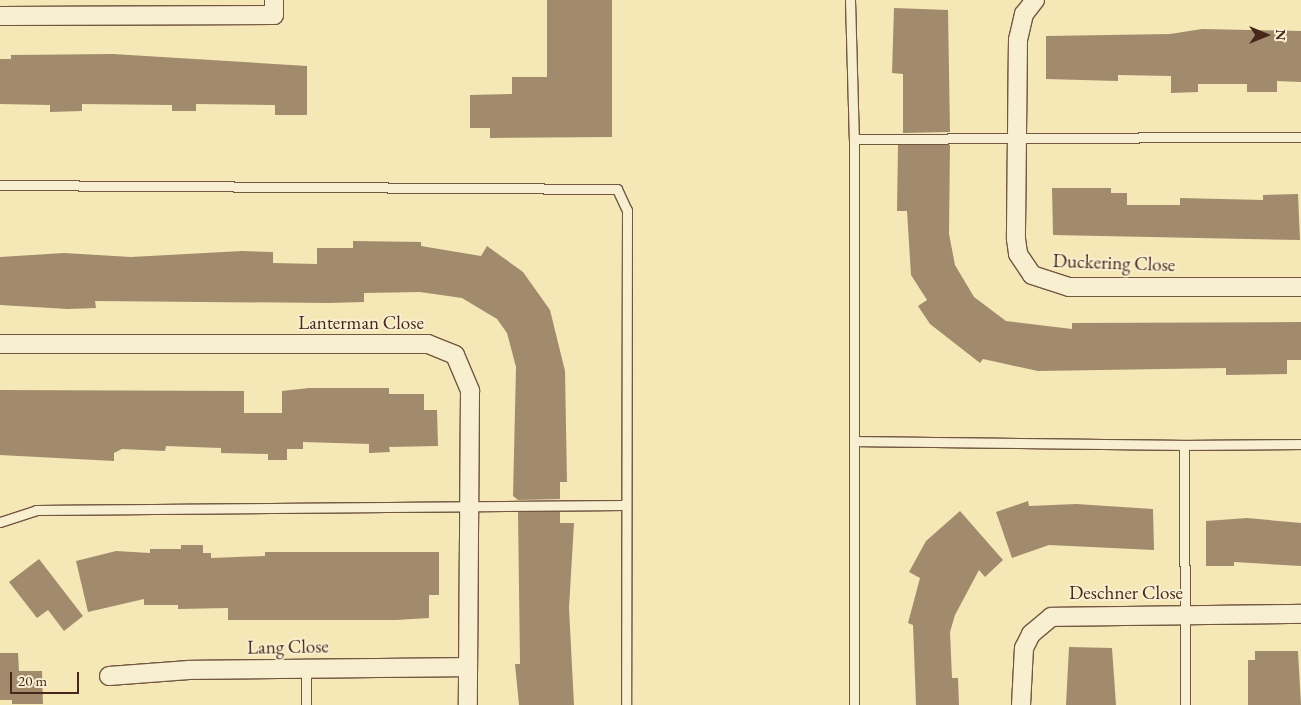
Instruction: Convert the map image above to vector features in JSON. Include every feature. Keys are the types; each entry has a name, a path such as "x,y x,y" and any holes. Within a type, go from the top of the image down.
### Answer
{"street":[{"path":"0,16 274,15 274,0"},
{"name":"Duckering Close","path":"1035,0 1019,27 1017,137 1018,254 1041,282 1069,287 1301,287"},
{"name":"Lanterman Close","path":"0,344 428,344 442,347 463,365 470,391 468,705"},
{"name":"Deschner Close","path":"1021,705 1024,648 1031,634 1050,617 1301,614"},
{"name":"Lang Close","path":"109,676 306,668 468,667"}],"lane":[{"path":"850,0 854,139 854,705"},
{"path":"854,139 1301,137"},
{"path":"0,185 617,189 627,210 624,505 626,705"},
{"path":"854,441 1184,445 1301,444"},
{"path":"1184,445 1185,705"},
{"path":"0,522 36,510 624,505"},
{"path":"306,668 306,705"}],"building":[{"path":"547,0 612,0 612,137 490,138 490,128 470,128 470,95 512,94 512,77 547,77"},
{"path":"894,8 948,10 950,132 903,133 903,74 892,73"},
{"path":"1202,29 1301,31 1301,82 1277,81 1277,92 1247,92 1247,84 1198,84 1198,92 1171,93 1171,76 1118,75 1118,81 1046,79 1046,36 1170,34"},
{"path":"113,54 307,66 307,115 275,115 275,105 196,104 196,111 172,111 172,105 82,104 82,111 50,112 50,105 0,104 0,59 11,59 11,55"},
{"path":"898,145 950,145 949,234 955,265 974,297 1006,321 1072,329 1072,323 1301,322 1301,360 1287,360 1287,374 1226,375 1226,368 1038,371 983,359 980,363 930,324 918,306 927,300 911,275 907,211 897,211"},
{"path":"1052,188 1111,188 1111,193 1127,193 1127,205 1180,205 1180,198 1263,200 1263,195 1298,194 1300,240 1053,235"},
{"path":"353,241 421,242 421,246 481,256 487,246 523,272 550,310 565,371 567,482 560,482 560,499 518,500 513,496 516,367 507,333 497,319 462,298 420,292 364,293 364,302 95,301 96,308 68,309 0,305 0,257 64,253 131,257 242,251 273,252 273,263 317,264 317,248 353,248"},
{"path":"309,388 389,388 389,394 424,394 424,410 437,410 438,446 389,447 390,452 369,453 369,444 303,442 303,449 287,449 287,460 268,460 268,454 221,453 221,448 166,446 165,451 122,449 114,453 114,461 0,455 0,390 244,391 244,413 282,413 282,391"},
{"path":"1028,501 1029,506 1076,504 1153,509 1154,550 1049,545 1012,558 996,512"},
{"path":"960,511 1003,560 985,577 979,570 955,615 950,632 952,678 958,678 959,705 916,705 913,625 908,623 920,578 909,572 926,541"},
{"path":"518,512 560,512 560,523 574,523 569,608 574,705 519,705 515,664 520,664"},
{"path":"1247,518 1301,523 1301,566 1234,562 1234,566 1206,566 1206,521"},
{"path":"181,545 203,545 203,553 211,553 211,558 265,556 265,552 439,552 439,595 429,595 429,618 396,620 228,620 228,608 178,609 178,605 144,605 144,599 88,612 76,561 116,551 150,553 150,549 181,549"},
{"path":"39,559 83,616 64,631 48,610 37,618 9,582"},
{"path":"1069,647 1112,648 1116,705 1066,705"},
{"path":"1255,651 1298,651 1301,705 1248,705 1248,660 1255,660"},
{"path":"0,653 18,653 19,671 42,671 43,704 12,704 12,700 0,700"}]}
